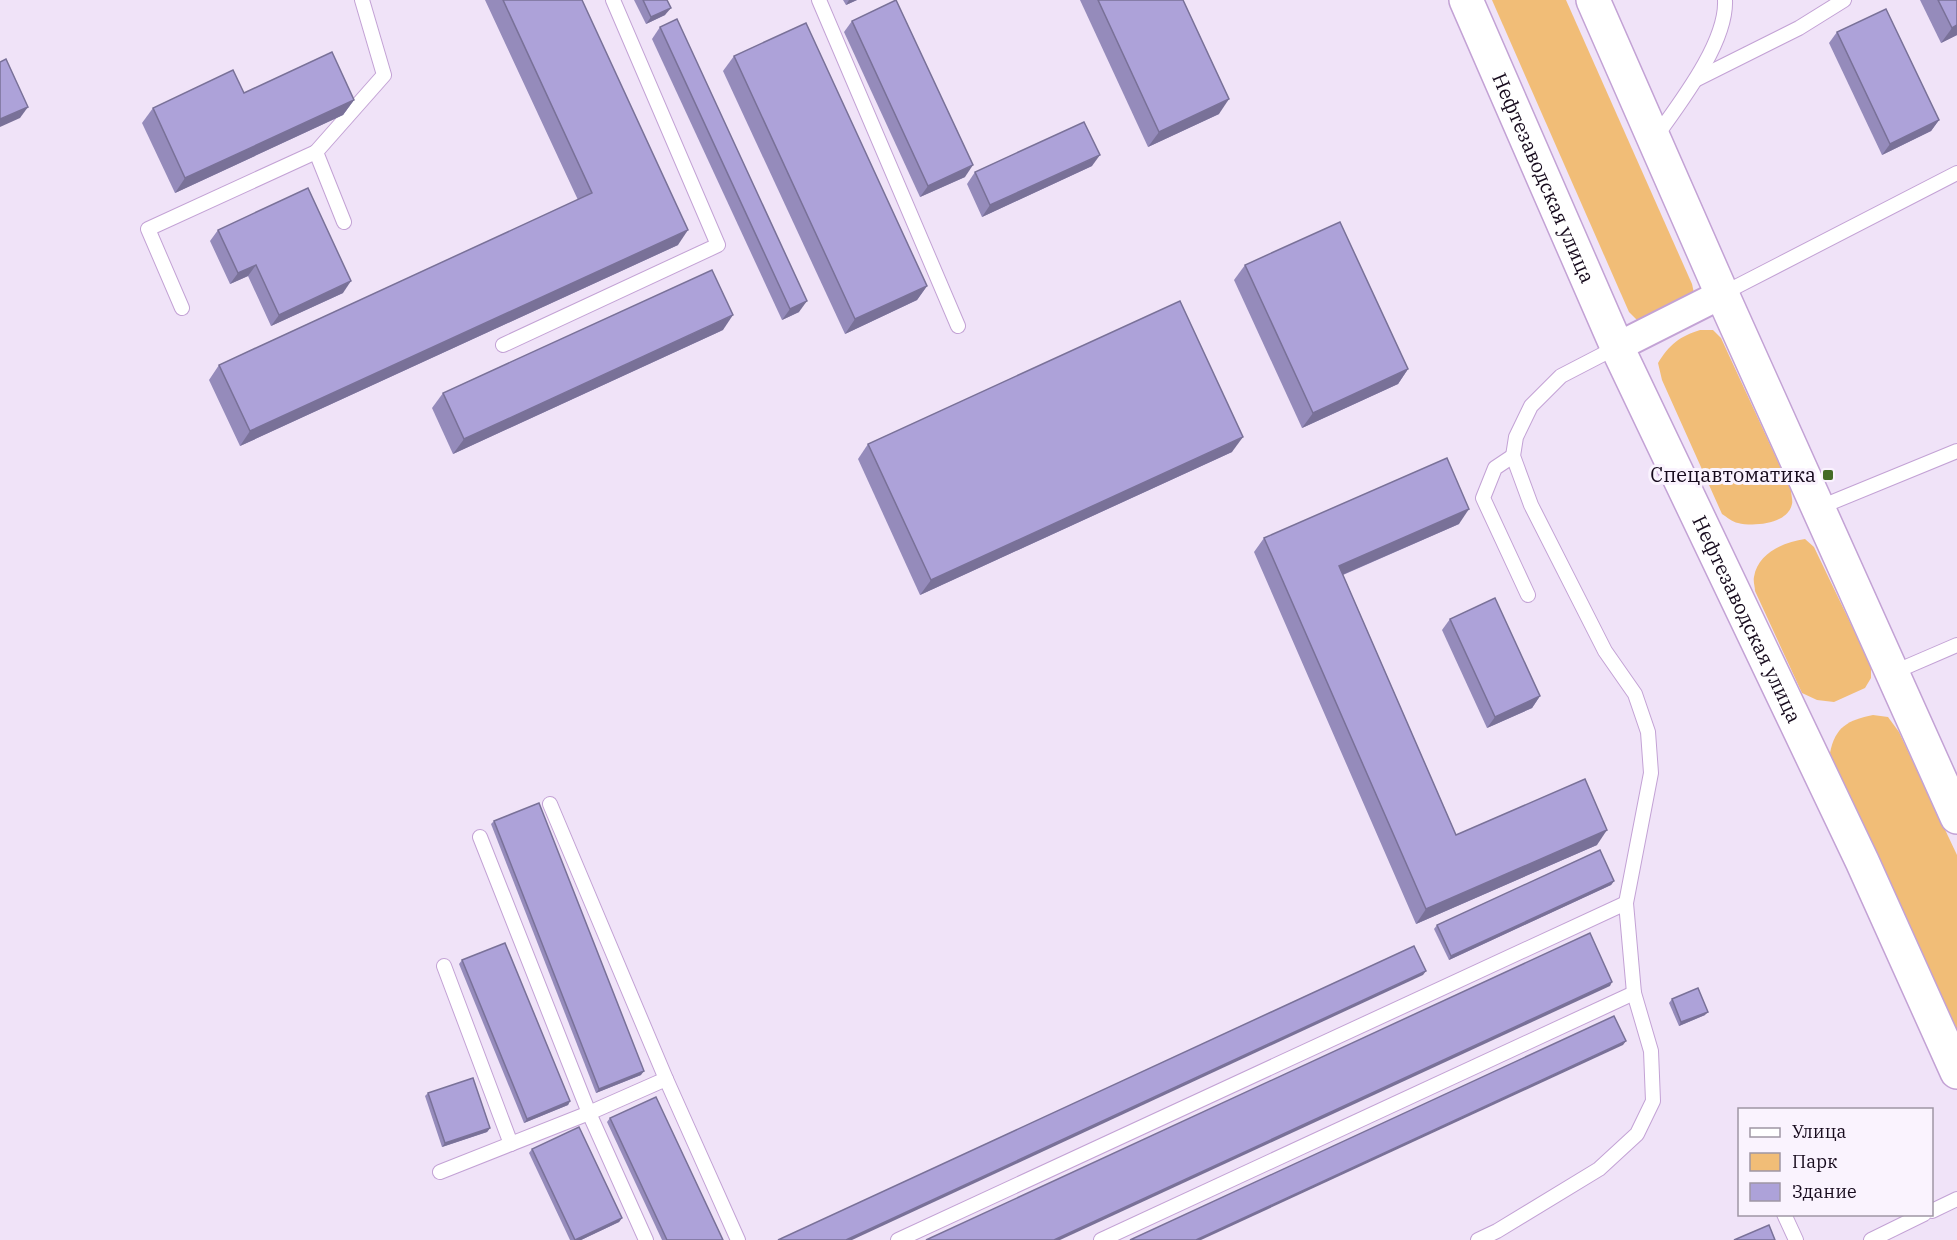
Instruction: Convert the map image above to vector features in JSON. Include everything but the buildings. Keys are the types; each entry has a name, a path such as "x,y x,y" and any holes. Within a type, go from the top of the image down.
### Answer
{"main road":[{"name":"Нефтезаводская улица","path":"1466,0 1617,347 1862,861 1957,1072"},
{"path":"1593,0 1722,294 1957,817"}],"street":[{"path":"1617,347 1722,294"}],"lane":[{"path":"183,308 148,229 316,152 384,75 362,0"},
{"path":"503,345 718,245 613,0"},
{"path":"819,0 958,326"},
{"path":"1655,139 1697,79 1715,41 1725,8 1725,0"},
{"path":"1697,79 1799,28 1844,0"},
{"path":"316,152 344,222"},
{"path":"1722,294 1957,173"},
{"path":"1478,1240 1497,1231 1599,1168 1637,1134 1653,1101 1651,1051 1634,993 1626,903 1651,773 1648,732 1635,694 1605,651 1531,504 1513,456 1516,436 1531,406 1561,376 1617,347"},
{"path":"1818,508 1957,451"},
{"path":"1513,456 1495,468 1483,498 1528,595"},
{"path":"1892,673 1957,645"},
{"path":"550,804 666,1079 738,1240"},
{"path":"480,837 589,1113 646,1240"},
{"path":"898,1240 1626,903"},
{"path":"444,966 511,1144"},
{"path":"1101,1240 1634,993"},
{"path":"440,1172 589,1113 666,1079"},
{"path":"1933,1210 1957,1198"},
{"path":"1784,1216 1796,1240"},
{"path":"1870,1240 1922,1216"}],"green space":[{"path":"1492,0 1566,0 1694,293 1640,323 1629,312"},
{"path":"1700,330 1713,330 1721,338 1791,490 1792,503 1789,511 1777,520 1761,524 1745,524 1734,522 1722,514 1662,380 1658,363 1662,357 1681,338"},
{"path":"1805,539 1814,547 1871,666 1871,678 1865,688 1834,702 1817,700 1802,693 1755,591 1756,569 1766,555 1781,546"},
{"path":"1873,715 1888,717 1899,732 1957,855 1957,1038 1830,753 1835,737 1844,726 1856,719"}],"place":[{"name":"Спецавтоматика","path":"1828,475"}]}
